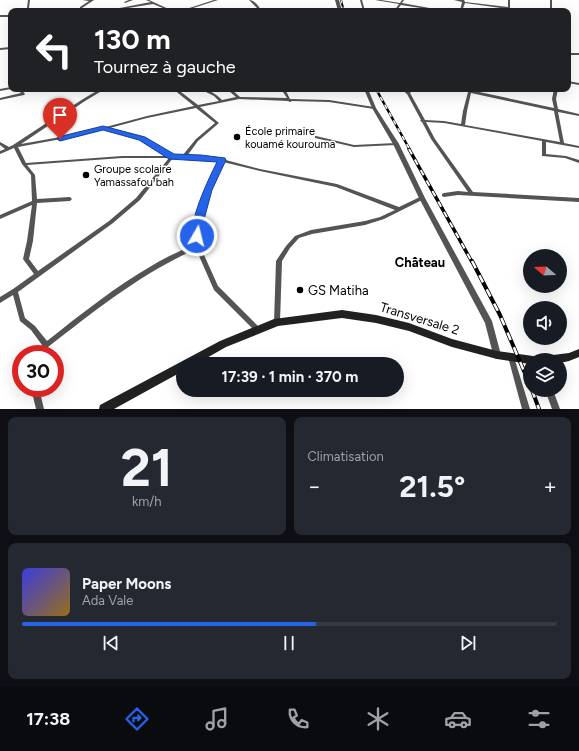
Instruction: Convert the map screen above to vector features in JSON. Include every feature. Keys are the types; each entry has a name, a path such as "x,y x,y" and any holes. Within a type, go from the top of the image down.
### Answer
{"main road":[{"name":"Transversale 2","path":"200,357 223,344 277,322 342,314 376,319 409,327 452,343 523,359"},
{"path":"567,357 579,353"},
{"path":"104,409 176,370"}],"street":[{"path":"82,0 93,0"},
{"path":"81,8 93,0"},
{"path":"125,2 132,0"},
{"path":"147,0 164,8"},
{"path":"191,8 217,0"},
{"path":"250,0 258,8"},
{"path":"376,0 426,8"},
{"path":"397,8 403,0"},
{"path":"455,0 499,8"},
{"path":"122,8 152,3"},
{"path":"0,99 23,94 21,92"},
{"path":"0,153 15,146 98,92"},
{"path":"179,92 217,123 197,140 184,156"},
{"path":"208,92 221,101"},
{"path":"232,92 239,98"},
{"path":"285,92 290,101"},
{"path":"367,92 374,108 396,144 422,198 489,323 497,354"},
{"path":"463,126 465,107 470,92"},
{"path":"475,92 579,115"},
{"path":"555,92 554,99 562,144"},
{"path":"408,93 433,139 472,194"},
{"path":"15,146 60,139 148,117 239,98 290,101 329,101 374,108"},
{"path":"422,121 463,126 579,147"},
{"path":"103,128 142,138 172,157"},
{"path":"316,137 354,146 396,144"},
{"path":"544,141 544,155 566,157 579,162"},
{"path":"0,143 8,149"},
{"path":"15,146 24,164 33,175 35,201 26,259 38,275"},
{"path":"24,164 122,157 184,156 222,160 260,170 337,186 398,209"},
{"path":"0,300 15,292 112,222 138,199 172,157"},
{"path":"222,160 208,190 197,227 197,246 216,288 257,330"},
{"path":"444,195 458,193 579,200"},
{"path":"277,322 279,261 297,237 311,232 364,223 382,218 422,198"},
{"path":"0,217 35,201 70,199"},
{"path":"15,292 22,319 33,328 46,345 148,269 197,246"},
{"path":"511,357 526,409"},
{"path":"37,397 40,409"},
{"path":"552,397 556,409"}],"railway":[{"path":"341,0 343,8"},
{"path":"378,92 410,150"},
{"path":"409,149 472,262"},
{"path":"472,261 500,315 523,369"},
{"path":"535,397 539,409"}],"place":[{"name":"École primaire kouamé kourouma","path":"237,137"},
{"name":"Groupe scolaire Yamassafou bah","path":"86,175"},
{"name":"GS Matiha","path":"300,290"}],"district":[{"name":"Château","path":"420,262"}],"route":[{"path":"60,139 103,128 142,138 172,157 201,157 222,160 208,190 197,227 197,236"}]}
